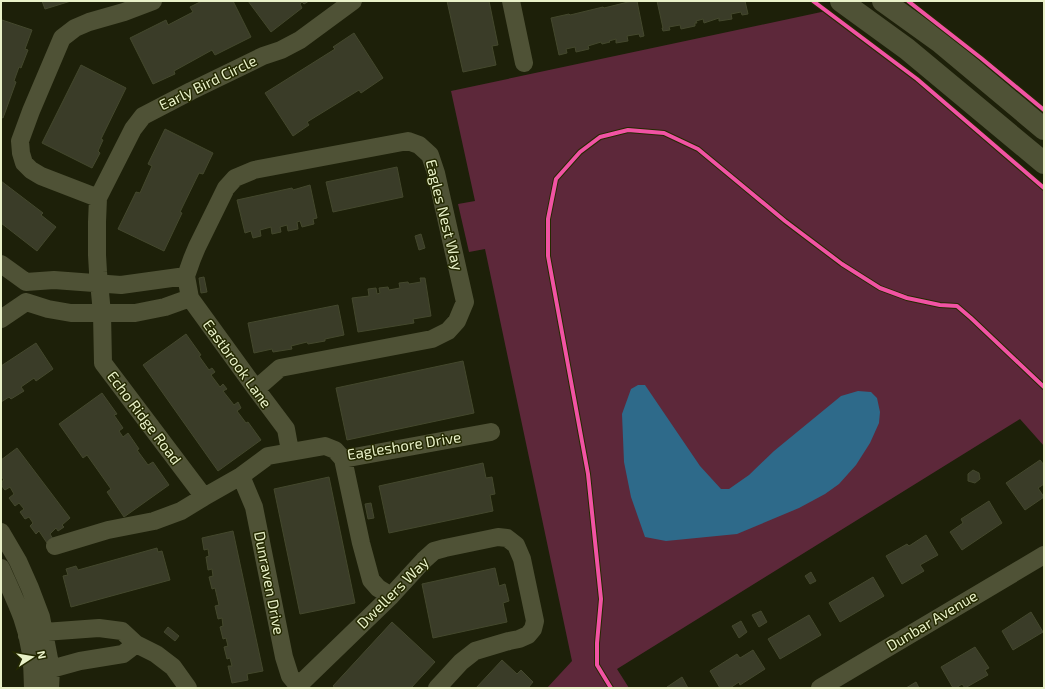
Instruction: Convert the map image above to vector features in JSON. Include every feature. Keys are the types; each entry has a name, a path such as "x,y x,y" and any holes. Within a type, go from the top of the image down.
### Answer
{"street":[{"path":"98,198 41,176 31,170 24,163 20,141 62,38 75,28 89,22 124,12 153,1"},
{"name":"Early Bird Circle","path":"99,284 97,248 98,198 133,129 143,116 263,56 281,50 300,40 353,1"},
{"path":"512,1 524,63"},
{"path":"841,1 907,49 1044,163"},
{"path":"883,1 940,42 1044,129"},
{"name":"Eagles Nest Way","path":"186,276 213,213 226,188 235,178 254,170 408,141 419,145 430,155 436,173 465,302 457,321 448,331 432,339 280,368 256,389"},
{"path":"1,264 26,282 54,280 120,285 186,276"},
{"name":"Eastbrook Lane","path":"186,276 190,298 286,429 290,452"},
{"path":"26,282 26,302"},
{"name":"Echo Ridge Road","path":"99,284 102,314 103,363 204,497"},
{"path":"26,302 48,309 71,313 102,314 135,313 165,307 190,298"},
{"path":"1,319 26,302"},
{"name":"Eagleshore Drive","path":"55,546 108,530 154,521 181,511 241,476 268,456 325,446 335,450 343,459 490,432"},
{"path":"343,459 361,543 371,580 378,588 390,596"},
{"name":"Dunraven Drive","path":"241,476 254,507 284,658 290,676 299,687"},
{"path":"1,532 18,561 41,617 36,634 33,680"},
{"name":"Dwellers Way","path":"299,687 434,551 498,537 508,538 516,545 522,559 535,621 534,629 528,635 520,639 475,651 461,662 437,688"},
{"name":"Dunbar Avenue","path":"820,688 1044,555"},
{"path":"1,568 22,617 36,634 51,669 50,688"},
{"path":"36,634 99,628 122,631 136,644 156,654 172,668 188,688"},
{"path":"33,680 51,669 80,661 123,654 136,644"}],"shaded area":[{"path":"826,11 937,96 1044,185 1044,446 1020,419 617,669 629,688 547,688 572,661 485,249 469,252 458,204 475,201 451,91"}],"water":[{"path":"638,385 645,385 700,466 721,489 729,489 749,475 774,451 841,396 858,391 871,392 877,398 880,412 879,423 870,443 856,465 839,484 825,494 799,508 737,534 666,541 645,537 631,497 624,462 622,414 631,389"}],"building":[{"path":"42,1 71,1 45,9"},
{"path":"202,1 233,1 251,37 215,55 212,50 174,71 175,74 153,84 130,38 166,20 168,25 193,12 190,7"},
{"path":"248,1 309,1 304,4 302,2 300,4 302,8 271,32"},
{"path":"447,1 489,1 498,45 492,46 496,65 463,72"},
{"path":"637,1 644,36 640,37 639,34 627,36 628,41 616,43 616,39 602,44 601,42 588,46 589,49 576,52 575,47 566,49 567,53 559,55 551,18"},
{"path":"657,1 745,1 748,14 742,15 741,12 731,14 732,19 719,21 719,18 704,23 703,19 696,21 697,23 695,23 695,26 681,29 680,25 669,27 670,30 663,31"},
{"path":"2,20 32,30 25,49 28,50 21,68 19,67 14,81 16,82 3,118 1,117"},
{"path":"354,33 383,78 361,93 359,90 307,122 309,125 293,136 265,93 335,49 333,47"},
{"path":"81,65 126,88 101,139 103,140 98,151 100,153 92,168 42,143"},
{"path":"165,129 213,153 203,174 199,173 180,212 182,213 164,251 118,229 136,192 140,193 152,166 148,164"},
{"path":"397,167 403,197 333,212 326,182"},
{"path":"1,181 43,213 41,215 56,227 37,251 1,223"},
{"path":"310,185 317,218 313,219 314,224 302,227 300,221 297,222 298,229 288,231 287,225 280,227 281,232 272,234 271,227 260,230 261,236 253,238 251,231 245,233 237,200 292,188 293,190"},
{"path":"421,234 425,248 419,250 415,236"},
{"path":"204,277 207,292 201,293 199,278"},
{"path":"420,278 425,278 431,316 413,319 414,323 358,332 352,298 369,296 368,289 376,288 377,294 380,293 379,288 388,287 389,290 400,288 399,283 408,282 409,284 421,282"},
{"path":"338,305 344,335 325,339 325,341 308,344 307,342 291,346 292,349 273,352 272,349 254,353 248,323"},
{"path":"186,334 201,355 199,356 209,370 212,368 215,372 211,375 220,387 223,384 227,389 223,391 234,405 238,402 241,408 237,411 246,423 248,422 261,440 218,471 143,365"},
{"path":"36,343 53,369 36,381 34,378 21,387 24,391 11,399 9,397 1,402 1,366"},
{"path":"463,361 474,413 347,440 336,388"},
{"path":"102,393 117,414 114,415 123,428 119,431 123,437 128,433 139,449 137,450 148,465 153,462 169,485 124,517 107,492 111,489 87,455 83,458 59,424"},
{"path":"17,448 70,518 62,525 64,527 58,531 56,528 50,534 53,539 47,543 39,531 36,534 30,526 33,523 29,517 25,519 20,512 24,509 19,503 15,506 9,498 14,494 10,487 5,490 1,485 1,482 4,480 1,476 1,460"},
{"path":"1040,460 1044,465 1044,484 1038,488 1044,497 1025,510 1006,483"},
{"path":"483,463 486,478 492,477 495,494 490,495 493,511 389,533 379,486"},
{"path":"973,470 979,473 980,479 975,483 968,481 968,474"},
{"path":"329,477 355,603 300,614 274,489"},
{"path":"989,501 1002,523 962,550 950,532 963,523 961,519"},
{"path":"371,503 374,518 368,519 365,504"},
{"path":"233,531 263,671 247,674 248,680 232,683 228,666 232,666 230,658 227,659 224,647 228,646 226,638 223,639 220,627 223,626 222,618 218,619 215,606 219,605 215,588 212,589 209,577 213,576 212,569 208,570 206,557 209,556 208,549 204,550 202,538"},
{"path":"926,535 938,555 920,565 924,571 902,584 886,556 907,544 909,546"},
{"path":"157,548 158,552 162,551 170,580 71,607 63,576 68,575 66,569 76,566 78,570"},
{"path":"495,568 499,586 505,584 509,601 503,603 507,622 433,638 422,584"},
{"path":"811,572 816,581 810,584 805,576"},
{"path":"873,577 884,596 840,622 829,603"},
{"path":"761,611 767,622 759,627 752,615"},
{"path":"1031,612 1043,632 1013,650 1002,631"},
{"path":"809,615 821,635 780,659 768,639"},
{"path":"741,621 747,632 739,638 732,626"},
{"path":"392,622 435,662 411,688 336,688 333,686"},
{"path":"168,627 179,636 175,641 164,632"},
{"path":"975,647 989,668 985,670 988,675 965,688 962,684 956,688 953,688 941,667"},
{"path":"753,650 765,669 740,685 739,682 730,688 720,688 710,671 737,654 740,658"},
{"path":"502,660 517,674 521,670 533,682 528,688 476,688"},
{"path":"682,677 688,688 666,688 667,687"},
{"path":"916,682 919,688 906,688"}],"cycle path":[{"path":"813,1 917,79 1044,188"},
{"path":"908,1 1044,110"},
{"path":"611,688 597,665 597,643 601,599 588,474 548,256 548,219 556,179 580,152 600,137 628,130 664,133 698,149 785,221 842,264 880,288 907,298 940,305 957,306 1044,387"}]}
